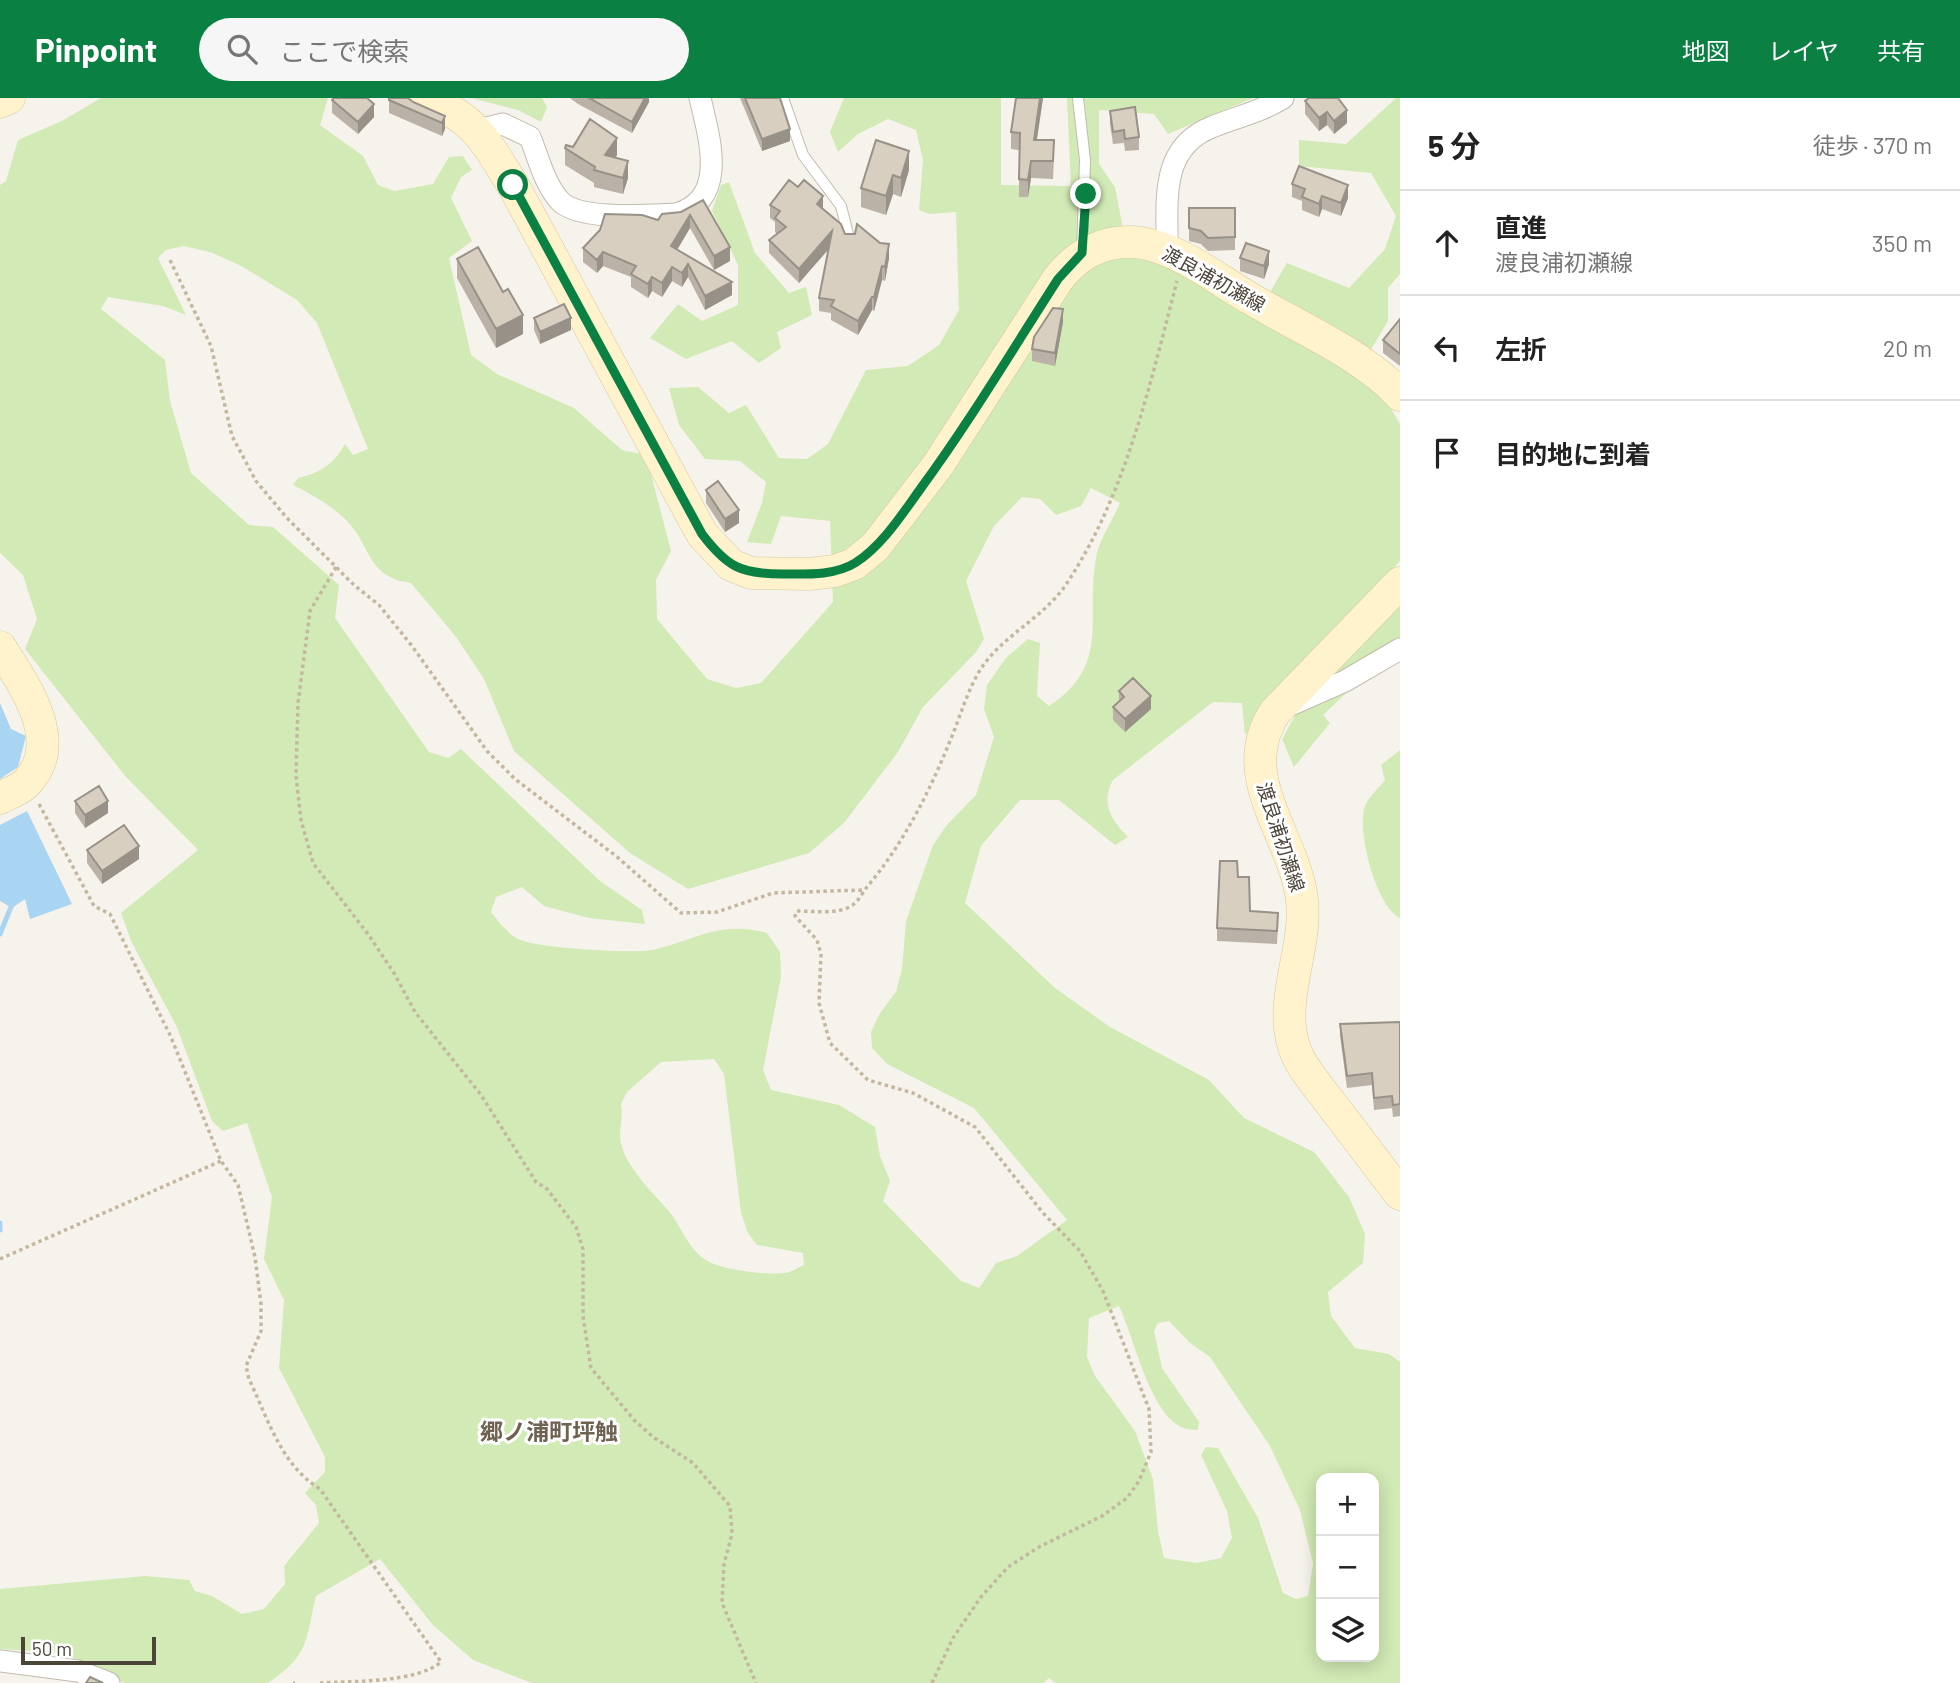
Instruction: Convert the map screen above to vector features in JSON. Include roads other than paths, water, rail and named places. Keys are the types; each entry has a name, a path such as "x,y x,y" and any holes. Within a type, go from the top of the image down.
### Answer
{"main road":[{"path":"0,102 9,98"},
{"path":"420,98 458,113 478,130 513,185 702,534 731,565 751,573 835,571 854,564 874,547 938,465 1058,279 1082,253"},
{"name":"渡良浦初瀬線","path":"1082,253 1126,242 1175,255 1369,368 1400,395"},
{"name":"渡良浦初瀬線","path":"1400,583 1275,712 1265,727 1258,747 1259,772 1302,895 1302,923 1289,1005 1291,1037 1299,1058 1315,1082 1400,1194"},
{"path":"0,647 37,713 43,735 42,754 28,783 0,798"}],"street":[{"path":"478,130 503,124 530,137 551,187 560,201 573,210 588,213 676,214 689,211 700,200 712,177 700,98"},
{"path":"1175,255 1168,176 1174,160 1208,128 1269,107 1283,98"},
{"path":"1275,712 1345,681 1400,649"},
{"path":"0,1661 78,1671 109,1683"}],"lane":[{"path":"783,98 803,155 841,206 850,242"},
{"path":"1078,98 1086,194 1082,253"}],"water":[{"path":"0,703 11,729 26,736 18,767 0,779"},
{"path":"27,811 72,904 30,919 25,899 12,908 0,901 0,825"}],"waterway":[{"path":"0,934 13,902"},
{"path":"0,1223 0,1230"}],"district":[{"name":"郷ノ浦町坪触","path":"549,1432"}]}
